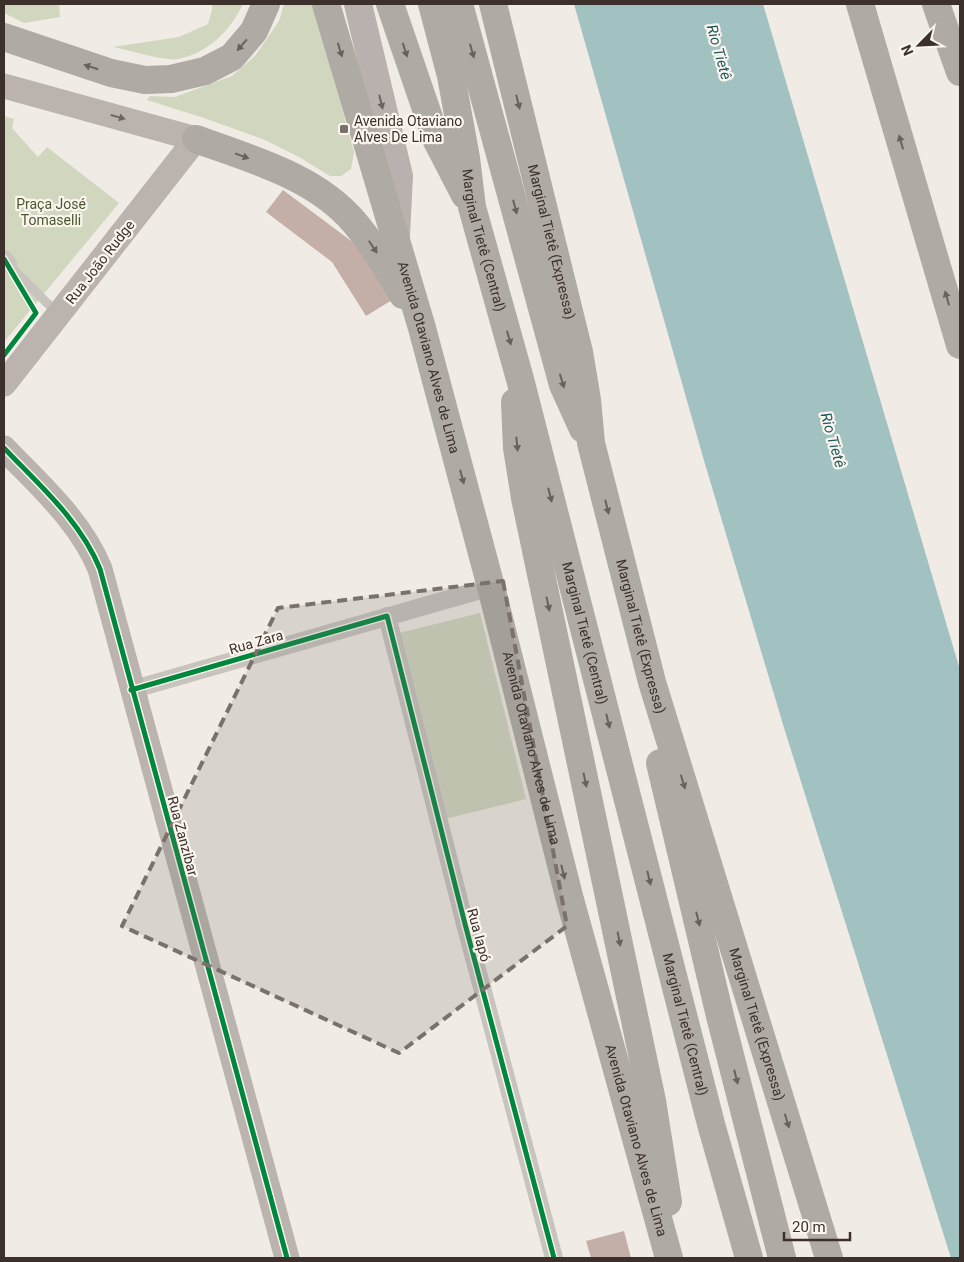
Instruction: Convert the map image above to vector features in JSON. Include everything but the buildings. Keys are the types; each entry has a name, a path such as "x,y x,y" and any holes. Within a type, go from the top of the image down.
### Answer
{"highway":[{"path":"4,37 111,73 145,80 171,79 206,71 232,57 254,31 266,4"},
{"name":"Avenida Otaviano Alves de Lima","path":"326,4 422,328 492,587 569,896 670,1258"},
{"path":"390,4 437,141 472,207"},
{"name":"Marginal Tietê (Central)","path":"432,4 451,76 466,158 472,207 520,379 709,1114 749,1258"},
{"path":"459,4 563,385 591,443"},
{"name":"Marginal Tietê (Expressa)","path":"494,4 579,352 587,400 591,443 652,682 829,1258"},
{"path":"860,4 960,345"},
{"path":"936,4 960,72"},
{"path":"196,139 269,166 303,183 330,200 353,220 368,240 422,328"},
{"path":"520,379 515,399 515,421 522,481 661,1148 667,1189 670,1258"},
{"path":"652,682 658,751 664,783 782,1258"}],"main road":[{"path":"358,4 399,176 396,238"}],"street":[{"path":"4,86 196,139"},
{"name":"Rua João Rudge","path":"4,384 196,139"},
{"name":"Rua Zanzibar","path":"4,448 81,531 92,548 100,569 131,690 287,1258"},
{"name":"Rua Zara","path":"131,690 492,587"},
{"name":"Rua Iapó","path":"386,616 465,924 554,1258"}],"lane":[{"path":"6,261 59,315"}],"highlighted area":[{"path":"503,581 567,926 399,1053 122,926 278,608"}],"green space":[{"path":"4,4 59,4 60,17 24,23 4,13"},
{"path":"212,4 243,4 225,32 199,52 178,59 172,59 113,47 179,37 208,24"},
{"path":"284,4 313,4 354,152 351,169 341,176 330,176 299,157 265,140 147,100 150,96 175,97 232,76 255,56 279,21"},
{"name":"Praça José Tomaselli","path":"4,116 14,119 12,128 38,157 47,147 119,203 4,342"},
{"path":"480,613 526,799 445,819 399,633"}],"water":[{"name":"Rio Tietê","path":"574,4 763,4 960,670 960,1258 951,1258 785,731 705,464"}],"cycle path":[{"path":"4,259 36,313 4,355"},
{"path":"4,448 70,519 92,551 100,569 287,1258"},
{"path":"131,690 387,616 465,924 554,1258"}],"place":[{"name":"Avenida Otaviano Alves De Lima","path":"344,129"}]}
